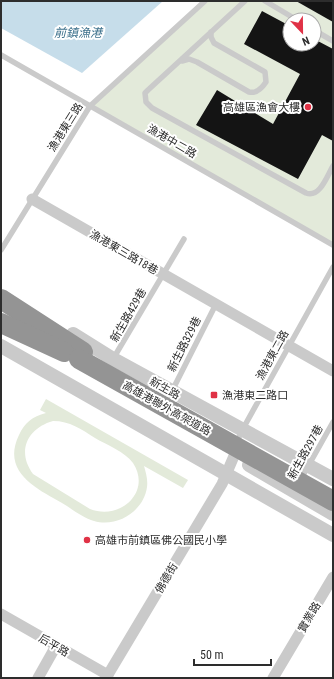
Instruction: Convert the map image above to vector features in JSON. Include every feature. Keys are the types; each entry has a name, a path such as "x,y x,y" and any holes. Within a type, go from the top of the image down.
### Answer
{"highway":[{"path":"1,299 81,355"},
{"name":"高雄港聯外高架道路","path":"1,307 333,501"},
{"name":"高雄港聯外高架道路","path":"1,316 81,355 333,490"},
{"path":"1,324 81,355"}],"street":[{"name":"漁港東三路18巷","path":"32,199 333,371"},
{"name":"新生路","path":"1,289 108,368 166,401 242,430 333,479"},
{"name":"新生路","path":"1,324 108,368 166,401 230,466 333,535"},
{"name":"新生路","path":"1,340 230,466 333,528"},
{"name":"新生路","path":"1,346 230,466 294,492 333,514"},
{"name":"佛德街","path":"107,677 230,466"},
{"name":"實業路","path":"273,678 333,577"},
{"name":"后平路","path":"1,614 107,677"},
{"path":"38,678 56,646"}],"lane":[{"name":"漁港東三路","path":"1,250 90,106 205,1"},
{"path":"245,1 146,93 146,102 152,108 312,195 317,193 333,166"},
{"path":"265,1 284,12"},
{"path":"180,62 189,59 193,60 249,92 255,92 261,88 266,82 265,72 214,43 211,38 212,32"},
{"path":"322,35 333,41"},
{"name":"漁港中二路","path":"1,55 333,245"},
{"name":"新生路429巷","path":"108,368 184,239"},
{"name":"漁港東二路","path":"230,466 242,430 333,267"},
{"name":"新生路329巷","path":"166,401 216,304"},
{"name":"新生路297巷","path":"294,492 333,422"}],"green space":[{"path":"205,1 333,1 333,245 90,106"},
{"path":"46,399 188,480 183,488 144,466 147,487 145,496 135,510 128,516 112,522 103,523 86,518 42,492 24,478 18,469 15,459 15,448 19,435 30,421 37,416 46,413 40,410","holes":["59,421 65,422 80,429 121,452 130,459 138,474 139,484 136,493 130,501 122,507 112,511 101,512 90,509 33,474 25,457 27,442 31,435 44,424"]}],"water":[{"name":"前鎮漁港","path":"1,1 163,1 82,73 1,28"}],"building":[{"path":"296,1 333,1 333,22 322,16 322,12 315,12"},
{"name":"高雄區漁會大樓","path":"262,11 282,22 282,52 322,52 322,43 333,49 333,141 322,135 298,179 196,125 217,90 273,124 300,74 244,44"}],"place":[{"name":"高雄區漁會大樓","path":"308,107"},
{"name":"漁港東二路口","path":"214,395"},
{"name":"高雄市前鎮區佛公國民小學","path":"87,540"}]}
